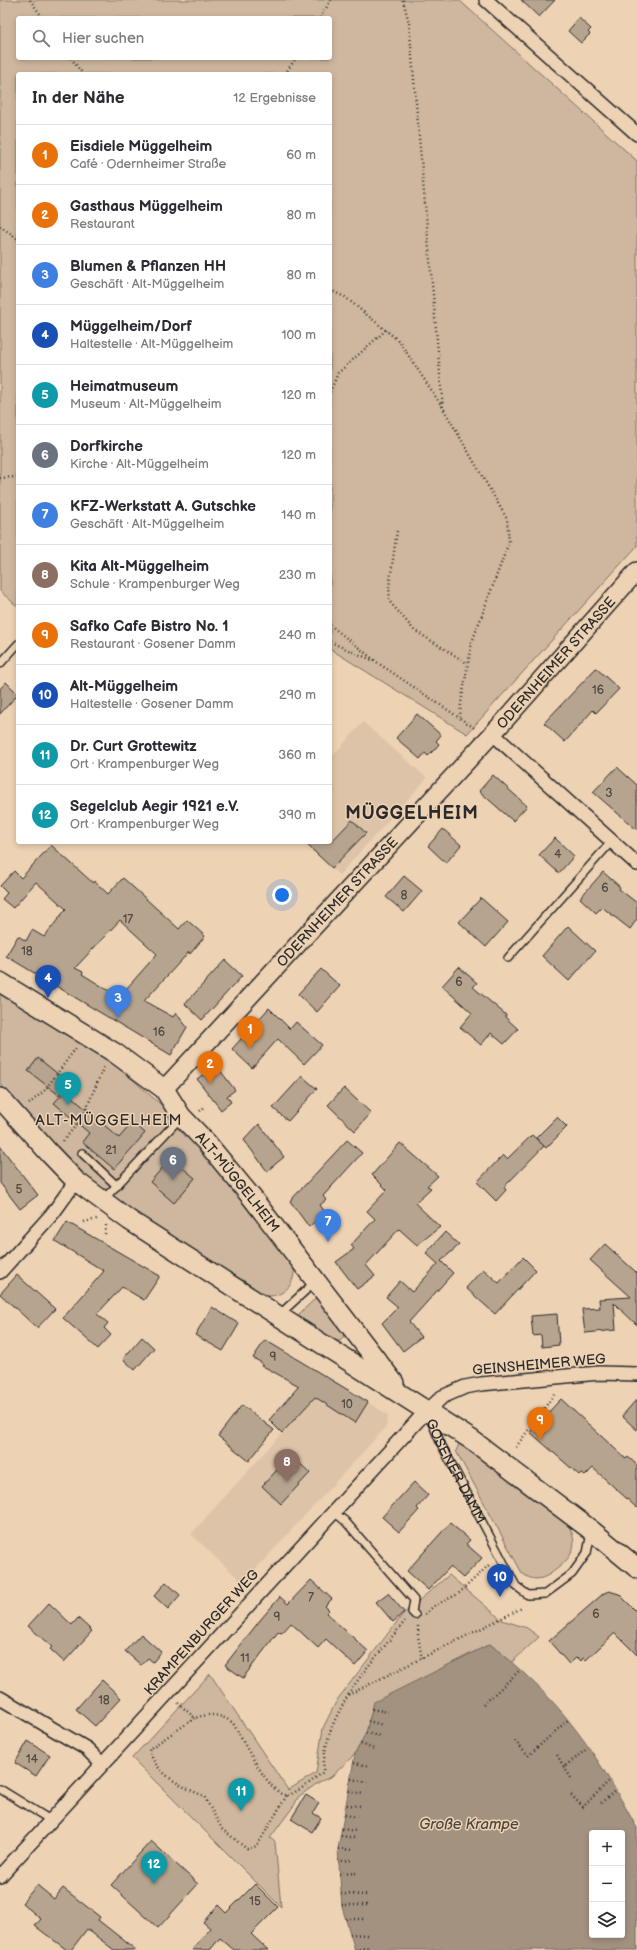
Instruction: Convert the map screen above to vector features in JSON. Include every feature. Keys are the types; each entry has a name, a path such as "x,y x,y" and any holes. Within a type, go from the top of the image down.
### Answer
{"main road":[{"name":"ALT-MÜGGELHEIM","path":"0,982 110,1050 164,1089 181,1116 206,1142 237,1179 402,1393"},
{"name":"ALT-MÜGGELHEIM","path":"0,1098 76,1181 186,1258 427,1410"},
{"name":"GOSENER DAMM","path":"427,1410 472,1440 592,1530 637,1568"}],"street":[{"path":"486,0 637,134"},
{"name":"ODERNHEIMER STRASSE","path":"164,1089 490,736 637,571"},
{"path":"490,736 637,864"},
{"path":"0,1272 53,1213 76,1181"},
{"name":"GEINSHEIMER WEG","path":"427,1410 442,1397 464,1387 481,1384 599,1374 637,1374"},
{"name":"KRAMPENBURGER WEG","path":"0,1876 427,1410"},
{"path":"0,1698 87,1749 102,1764"}],"lane":[{"path":"0,664 16,646"},
{"path":"508,958 612,841"},
{"path":"103,1200 181,1116"},
{"path":"82,1153 117,1186"},
{"path":"279,1316 315,1282"},
{"name":"GOSENER DAMM","path":"427,1410 441,1444 516,1586 528,1595 545,1594 572,1574 587,1553 592,1530"},
{"path":"334,1512 344,1521 414,1600 414,1616"},
{"path":"0,1789 52,1821"}],"path":[{"path":"30,0 42,16"},
{"path":"321,16 331,0"},
{"path":"403,0 409,23 443,408"},
{"path":"72,60 81,72"},
{"path":"286,72 295,60"},
{"path":"0,226 16,238"},
{"path":"332,291 344,297 399,341 443,408 507,519 509,542 472,642 460,717"},
{"path":"332,387 338,373 386,330"},
{"path":"0,478 16,477"},
{"path":"397,531 389,587 390,602 414,630 468,664"},
{"path":"332,627 375,662 490,736"},
{"path":"332,643 375,662"},
{"path":"15,1116 45,1090 86,1035"},
{"path":"50,1154 60,1145 83,1117 110,1050"},
{"path":"516,1447 560,1387 560,1377"},
{"path":"424,1615 434,1606 458,1594 490,1564"},
{"path":"348,1695 522,1608"},
{"path":"414,1616 422,1659"},
{"path":"287,1795 280,1794 269,1784 233,1723 225,1718 215,1715 204,1715 195,1718 149,1749 156,1767 184,1788 204,1796 222,1829 247,1849 257,1846 287,1795 323,1772 327,1737 332,1723 348,1695 366,1669 414,1616"},
{"path":"483,1705 520,1670"},
{"path":"167,1693 195,1718"},
{"path":"372,1709 388,1712"},
{"path":"515,1741 528,1756 568,1720"},
{"path":"368,1721 383,1724"},
{"path":"366,1733 380,1736"},
{"path":"361,1744 374,1749"},
{"path":"564,1767 588,1748"},
{"path":"557,1755 571,1778"},
{"path":"354,1763 369,1766"},
{"path":"351,1779 367,1782"},
{"path":"571,1795 583,1807 610,1780"},
{"path":"602,1803 616,1790"},
{"path":"349,1791 363,1794"},
{"path":"347,1805 361,1806"},
{"path":"345,1815 357,1817"},
{"path":"342,1829 356,1831"},
{"path":"341,1836 356,1838"},
{"path":"338,1849 352,1850"},
{"path":"338,1861 352,1860"},
{"path":"339,1874 358,1873"},
{"path":"341,1894 367,1894"},
{"path":"342,1905 368,1905"},
{"path":"346,1919 363,1919"},
{"path":"350,1934 367,1935"},
{"path":"355,1950 369,1947"}],"shaded area":[{"path":"0,0 459,0 637,161 637,546 467,734 332,650 332,72 16,72 16,605 0,591"},
{"path":"363,722 427,778 339,875 305,844 332,844 332,757"},
{"path":"0,991 106,1058 185,1126 294,1266 293,1279 287,1289 277,1295 263,1296 111,1198 52,1148 36,1131 0,1084"},
{"path":"317,1297 344,1329 343,1338 340,1341 333,1341 299,1318 299,1314"},
{"path":"331,1379 388,1415 386,1427 243,1583 191,1534"},
{"path":"463,1443 563,1518 568,1525 572,1532 574,1545 572,1551 569,1557 549,1575 536,1579 522,1573 456,1451 459,1444"},
{"path":"449,1575 502,1620 527,1628 539,1637 512,1662 490,1644 416,1682 372,1709 366,1733 355,1754 331,1777 319,1782 298,1797 295,1804 270,1838 275,1842 281,1907 132,1758 210,1674 288,1790 316,1773 323,1728 337,1700 403,1614"}],"water":[{"name":"Große Krampe","path":"490,1644 532,1681 561,1711 595,1757 637,1828 637,1950 355,1950 342,1907 338,1849 355,1754 366,1733 374,1702"}],"building":[{"path":"521,0 555,0 539,17"},
{"path":"579,18 591,29 588,32 590,34 581,43 568,31"},
{"path":"596,668 619,689 596,713 593,710 565,742 544,723"},
{"path":"6,682 16,692 16,696 0,714 0,689"},
{"path":"417,714 441,735 436,741 439,744 434,750 428,756 425,753 420,759 396,738"},
{"path":"617,767 637,785 637,830 593,792"},
{"path":"493,775 527,806 513,821 479,791"},
{"path":"352,820 366,833 332,868 306,844 332,844 332,841"},
{"path":"443,829 461,845 446,863 428,846"},
{"path":"555,838 574,856 559,873 539,855"},
{"path":"51,845 93,883 94,881 108,894 123,878 179,929 187,920 205,936 190,954 189,952 144,1001 173,1017 176,1013 187,1027 171,1055 6,956 18,936 26,941 32,930 44,937 66,909 36,882 13,908 2,899 7,893 0,886 14,871 21,878","holes":["120,920 157,954 119,997 75,968"]},
{"path":"603,872 620,887 619,889 637,903 637,919 630,929 602,907 596,913 580,898"},
{"path":"404,876 422,891 404,912 386,897"},
{"path":"481,898 508,922 486,947 459,922"},
{"path":"568,926 595,951 569,981 542,956"},
{"path":"225,960 242,976 202,1020 185,1004"},
{"path":"459,967 477,983 473,987 506,1015 505,1017 518,1029 504,1044 491,1033 481,1045 460,1027 472,1013 442,986"},
{"path":"321,969 340,986 317,1012 298,994"},
{"path":"269,1008 290,1029 296,1022 322,1045 304,1064 278,1039 252,1068 232,1049"},
{"path":"38,1058 69,1083 59,1095 28,1071"},
{"path":"216,1065 235,1090 227,1096 231,1102 221,1110 197,1079"},
{"path":"302,1076 317,1089 288,1121 273,1108"},
{"path":"344,1088 371,1113 355,1131 328,1105"},
{"path":"65,1091 119,1138 131,1124 132,1125 134,1123 145,1133 114,1169 82,1142 89,1133 54,1103"},
{"path":"557,1117 567,1127 546,1148 536,1138"},
{"path":"259,1124 284,1157 267,1171 244,1140"},
{"path":"532,1135 544,1146 504,1187 506,1190 496,1201 477,1182 503,1155 507,1159"},
{"path":"347,1140 362,1153 323,1196 326,1200 320,1205 325,1212 309,1227 290,1201"},
{"path":"400,1143 438,1176 427,1186 431,1188 415,1203 440,1227 417,1245 399,1229 366,1265 375,1276 357,1289 336,1262 354,1249 351,1245 375,1219 367,1211 387,1190 372,1175"},
{"path":"0,1146 38,1195 20,1209 0,1183"},
{"path":"171,1158 195,1178 174,1203 150,1182"},
{"path":"67,1222 160,1276 144,1300 122,1287 97,1314 108,1323 104,1328 111,1335 98,1349 63,1318 104,1271 55,1241"},
{"path":"445,1232 459,1245 441,1261 453,1273 409,1322 421,1337 403,1351 382,1323 398,1307 386,1297 400,1281 412,1292 438,1264 426,1253"},
{"path":"605,1244 637,1273 637,1325 614,1303 616,1330 585,1333 582,1309 600,1308 599,1299 631,1297 590,1260"},
{"path":"523,1257 536,1270 495,1314 466,1288 483,1269 499,1283"},
{"path":"17,1275 55,1309 37,1328 0,1294"},
{"path":"212,1307 239,1324 223,1351 195,1335"},
{"path":"557,1314 559,1345 542,1347 541,1335 533,1336 531,1316"},
{"path":"142,1337 154,1348 135,1370 123,1359"},
{"path":"265,1340 368,1402 355,1423 315,1397 282,1433 269,1420 299,1386 261,1365 262,1363 253,1358"},
{"path":"561,1399 626,1459 628,1457 637,1465 637,1508 593,1468 585,1476 581,1473 579,1475 530,1432"},
{"path":"637,1399 637,1430 622,1416"},
{"path":"242,1405 274,1430 249,1461 218,1436"},
{"path":"291,1455 310,1473 281,1504 262,1486"},
{"path":"414,1482 428,1495 417,1508 419,1510 399,1532 382,1517"},
{"path":"450,1523 470,1540 466,1544 482,1558 463,1578 450,1567 428,1590 407,1571"},
{"path":"311,1580 332,1599 325,1606 329,1610 326,1613 368,1651 355,1666 326,1639 318,1648 291,1623 282,1633 278,1632 243,1678 225,1665 280,1597 288,1604"},
{"path":"166,1582 180,1595 168,1609 154,1596"},
{"path":"609,1591 619,1594 637,1612 637,1655 615,1633 586,1660 583,1658 581,1661 577,1657 569,1664 549,1641 604,1593"},
{"path":"388,1593 404,1612 393,1622 376,1602"},
{"path":"49,1603 72,1625 78,1618 92,1631 64,1662 50,1649 52,1647 28,1626"},
{"path":"141,1634 161,1652 153,1662 148,1658 141,1665 125,1651"},
{"path":"102,1680 121,1698 95,1726 76,1709"},
{"path":"28,1741 50,1755 36,1776 15,1763"},
{"path":"306,1795 319,1803 313,1813 321,1818 312,1832 291,1819"},
{"path":"151,1841 198,1884 158,1928 111,1885"},
{"path":"255,1884 278,1907 251,1934 268,1950 234,1950 220,1938 210,1950 192,1950 210,1928 203,1922 218,1905 226,1913"},
{"path":"37,1885 54,1899 63,1888 100,1917 98,1920 136,1950 114,1950 87,1929 71,1950 67,1950 35,1926 41,1919 22,1903"}],"place":[{"name":"Müggelheim/Dorf","path":"48,998"},
{"name":"Blumen & Pflanzen HH","path":"118,1018"},
{"name":"Eisdiele Müggelheim","path":"250,1049"},
{"name":"Gasthaus Müggelheim","path":"210,1084"},
{"name":"Heimatmuseum","path":"68,1105"},
{"name":"Dorfkirche","path":"173,1180"},
{"name":"KFZ-Werkstatt A. Gutschke","path":"328,1242"},
{"name":"Safko Cafe Bistro No. 1","path":"540,1440"},
{"name":"Kita Alt-Müggelheim","path":"287,1482"},
{"name":"Alt-Müggelheim","path":"500,1597"},
{"name":"Dr. Curt Grottewitz","path":"241,1811"},
{"name":"Segelclub Aegir 1921 e.V.","path":"154,1884"}],"district":[{"name":"MÜGGELHEIM","path":"412,813"},
{"name":"ALT-MÜGGELHEIM","path":"109,1120"}]}
